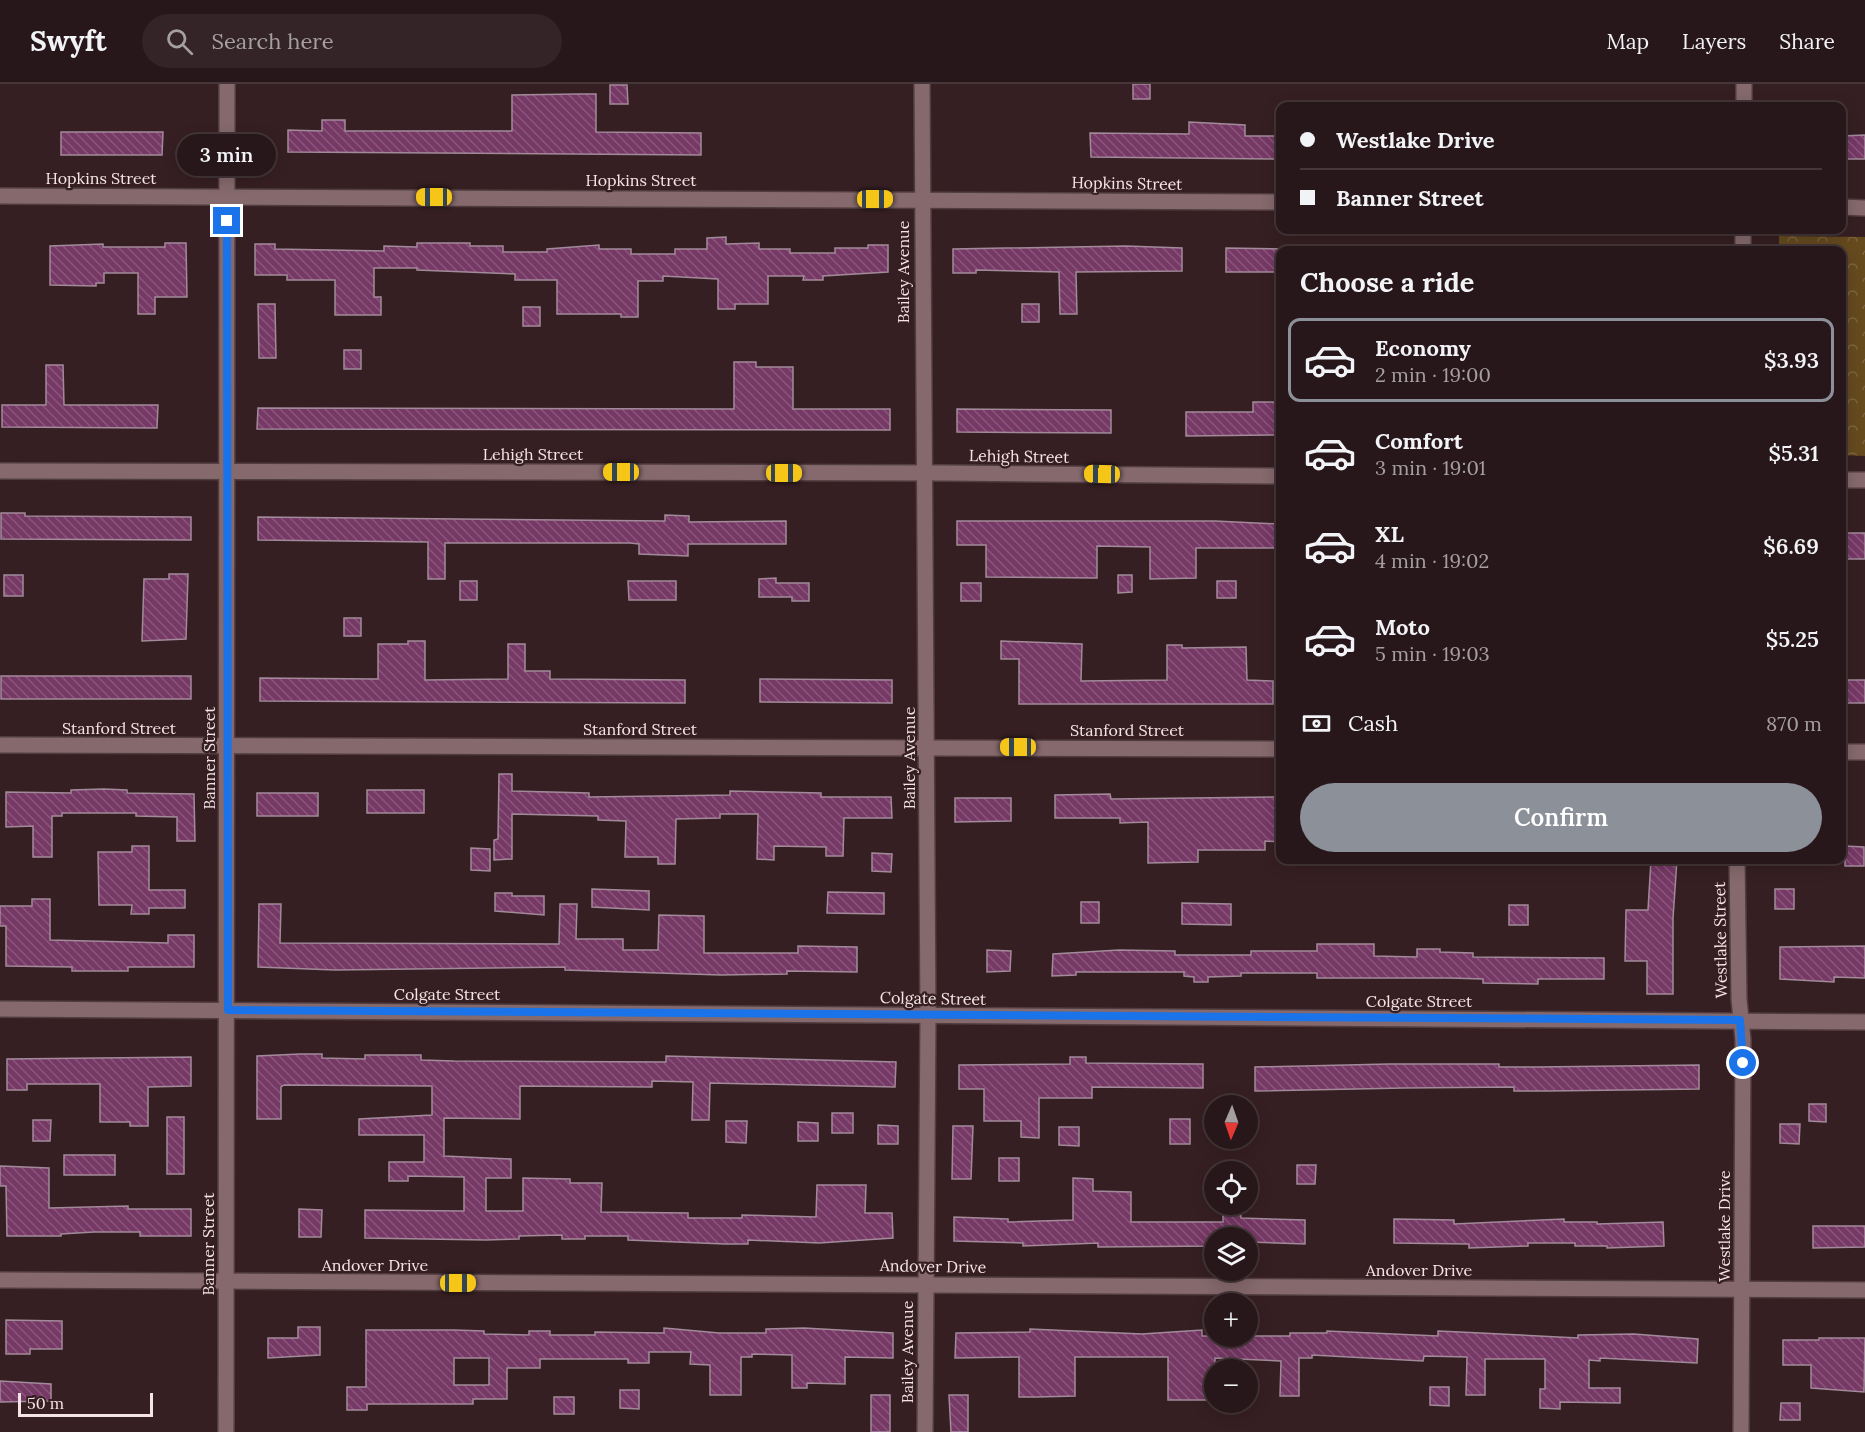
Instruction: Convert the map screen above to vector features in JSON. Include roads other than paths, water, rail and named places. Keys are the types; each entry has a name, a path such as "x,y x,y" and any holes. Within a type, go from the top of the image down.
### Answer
{"street":[{"name":"Banner Street","path":"226,1432 227,84"},
{"name":"Bailey Avenue","path":"922,84 922,454 926,473 928,1016 925,1432"},
{"path":"1744,84 1744,102"},
{"name":"Hopkins Street","path":"0,196 1276,202"},
{"path":"1846,207 1865,208"},
{"name":"Lehigh Street","path":"0,471 1276,476"},
{"path":"1846,480 1865,480"},
{"name":"Stanford Street","path":"0,745 1276,749"},
{"path":"1846,752 1865,752"},
{"name":"Westlake Street","path":"1737,864 1740,1020"},
{"name":"Colgate Street","path":"0,1009 1865,1022"},
{"name":"Westlake Drive","path":"1740,1020 1743,1040 1741,1432"},
{"name":"Andover Drive","path":"0,1280 1865,1290"}]}
